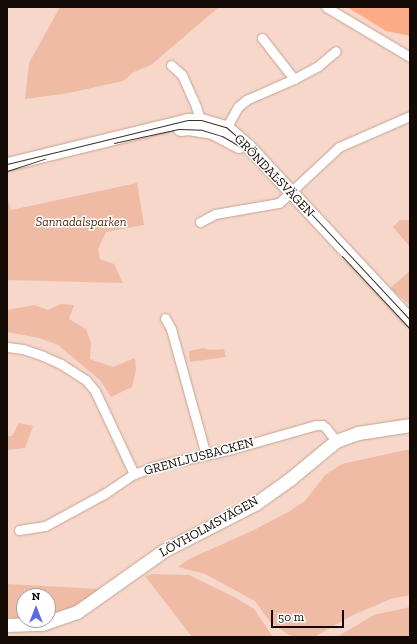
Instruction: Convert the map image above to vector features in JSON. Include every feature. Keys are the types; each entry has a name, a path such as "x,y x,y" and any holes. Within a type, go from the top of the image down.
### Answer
{"street":[{"path":"326,7 410,57"},
{"path":"262,38 294,79"},
{"path":"224,132 238,107 246,100 294,79 318,66 336,51"},
{"path":"171,65 182,75 202,125"},
{"path":"200,222 214,214 279,203 339,147 410,116"},
{"name":"GRÖNDALSVÄGEN","path":"7,164 188,120 224,132 248,146 410,329"},
{"name":"GRÖNDALSVÄGEN","path":"7,171 46,159 168,131 202,125"},
{"name":"GRÖNDALSVÄGEN","path":"289,194 410,320"},
{"path":"166,318 171,329 206,455"},
{"path":"7,346 23,349 43,356 61,364 86,380 95,391 134,474"},
{"name":"GRENLJUSBACKEN","path":"19,530 45,526 104,494 134,474 156,466 206,455 316,425 322,425 326,428 336,441"},
{"name":"LÖVHOLMSVÄGEN","path":"7,625 42,624 77,612 163,551 255,504 290,479 336,441 358,433 410,425"}],"green space":[{"path":"60,7 219,7 151,65 134,72 123,81 69,93 25,99 29,63"},
{"name":"Sannadalsparken","path":"137,183 144,225 106,232 98,249 100,259 114,264 123,283 7,280 7,196 11,210"},
{"path":"400,220 410,220 410,247 393,227"},
{"path":"410,271 410,305 390,288"},
{"path":"61,304 74,305 69,319 86,329 91,343 90,359 113,367 135,358 136,370 132,387 111,397 100,380 58,345 39,338 7,332 7,310 34,305 48,310"},
{"path":"203,348 210,350 224,349 226,357 190,362 189,351"},
{"path":"19,423 33,426 25,448 7,450 7,436 12,436"},
{"path":"410,449 410,595 391,599 353,615 314,637 298,637 289,635 270,622 255,601 205,574 178,567 189,559 254,530 290,511 305,501 325,475 342,464"},
{"path":"152,574 189,575 236,598 254,609 273,637 192,637 145,576"},
{"path":"7,584 99,589 82,602 62,613 56,614 56,588 16,588 16,618 7,617"},
{"path":"410,607 410,634 408,637 337,637 374,615"}],"shaded area":[{"path":"347,7 410,7 410,36 386,31"}],"tram line":[{"path":"7,164 188,120 201,120 226,127 248,146 410,320"},
{"path":"114,143 179,129 202,130 222,136 245,150 261,168"},
{"path":"7,171 45,159"},
{"path":"342,256 410,329"}]}
